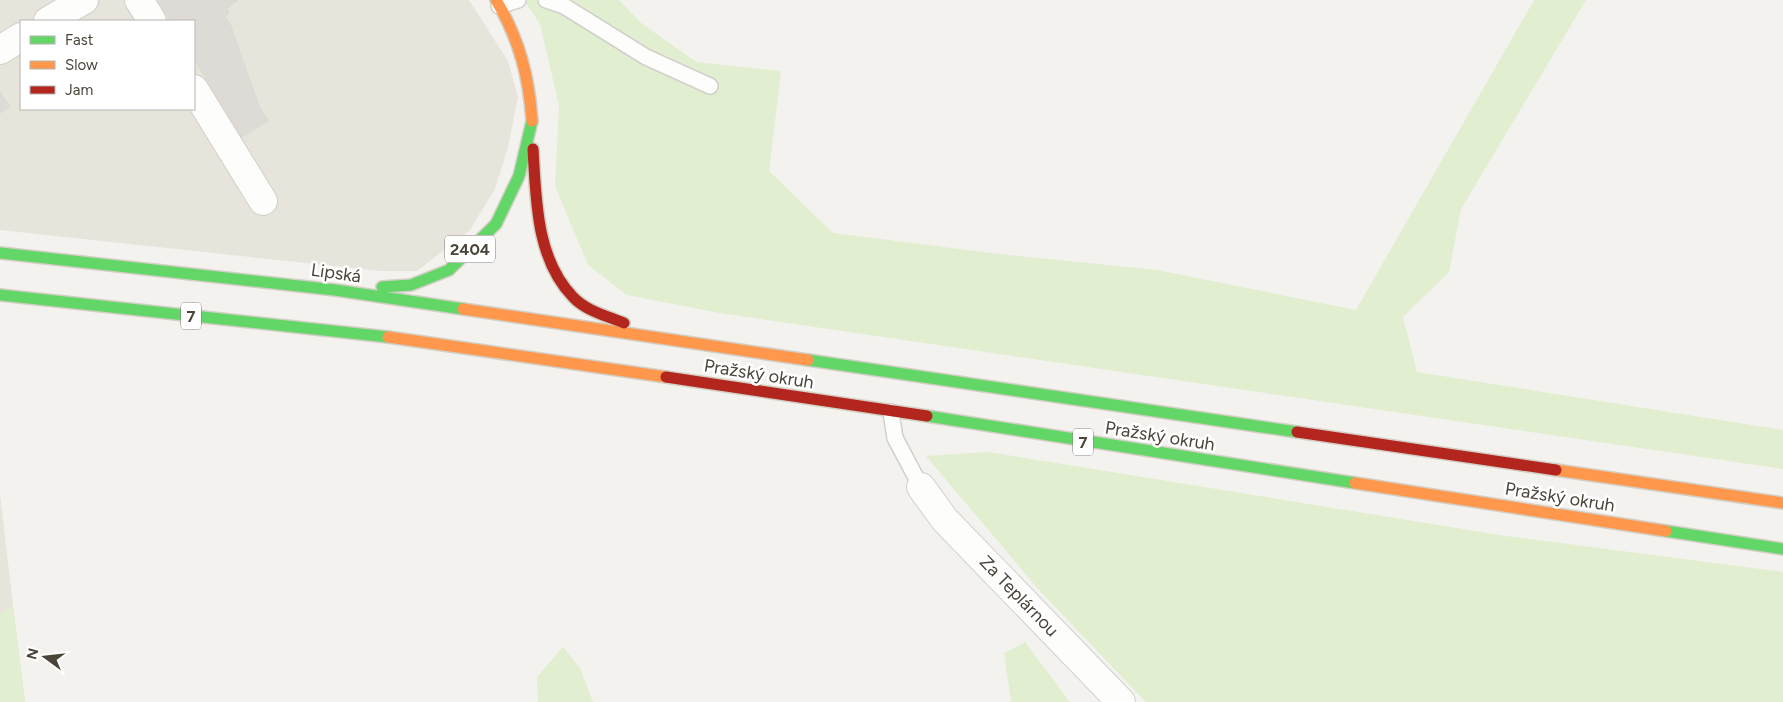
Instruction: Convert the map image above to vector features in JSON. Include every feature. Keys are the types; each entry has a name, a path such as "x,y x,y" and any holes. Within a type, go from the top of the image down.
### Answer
{"main road":[{"name":"2404","path":"498,3 515,32 531,84 539,228 550,263 573,296 598,313 665,338"},
{"name":"2404","path":"335,290 411,286 450,270 496,224 519,176 532,120"},
{"name":"Lipská","path":"0,253 335,290 665,338"},
{"name":"Pražský okruh","path":"0,295 382,336 891,412 1783,550"},
{"name":"Pražský okruh","path":"665,338 1783,502"}],"street":[{"path":"50,20 84,0"},
{"path":"138,0 151,20"},
{"path":"0,50 20,38"},
{"path":"195,91 263,201"},
{"name":"Za Teplárnou","path":"921,487 945,520 1120,702"}],"lane":[{"path":"498,3 518,0"},
{"path":"546,0 564,6 646,57 710,86"},
{"path":"891,412 895,438 921,487"}],"shaded area":[{"path":"0,0 469,0 508,61 518,97 508,147 495,189 470,230 417,271 380,271 0,230"},
{"path":"0,494 13,605 25,702 0,702"}],"green space":[{"path":"524,0 619,0 641,23 696,62 781,71 769,171 833,233 999,254 1157,270 1356,310 1534,0 1586,0 1461,209 1449,272 1403,317 1417,372 1783,430 1783,469 720,313 627,295 588,265 555,186 559,106 540,24"},
{"path":"988,452 1506,536 1783,572 1783,702 1146,702 1039,590 926,456"},
{"path":"13,605 25,702 0,702 0,614"},
{"path":"1025,642 1070,702 1011,702 1004,653"},
{"path":"563,647 580,668 593,702 538,702 537,677"}],"building":[{"path":"238,0 227,9 229,13 225,16 230,24 259,106 268,121 242,137 195,61 195,20 170,20 158,1"},
{"path":"0,92 10,107 0,113"}],"traffic: fast":[{"path":"382,287 411,285 449,270 496,224 519,176 532,121"},
{"path":"0,253 335,290 463,309"},
{"path":"0,295 388,337"},
{"path":"808,360 1297,432"},
{"path":"927,416 1355,483"},
{"path":"1666,531 1783,549"}],"traffic: slow":[{"path":"496,0 511,29 522,58 531,104 532,121"},
{"path":"463,309 808,360"},
{"path":"388,337 666,377"},
{"path":"1556,470 1783,503"},
{"path":"1355,483 1666,531"}],"traffic: jam":[{"path":"533,149 540,227 552,265 561,282 578,302 597,313 624,323"},
{"path":"666,377 927,416"},
{"path":"1297,432 1556,470"}]}
